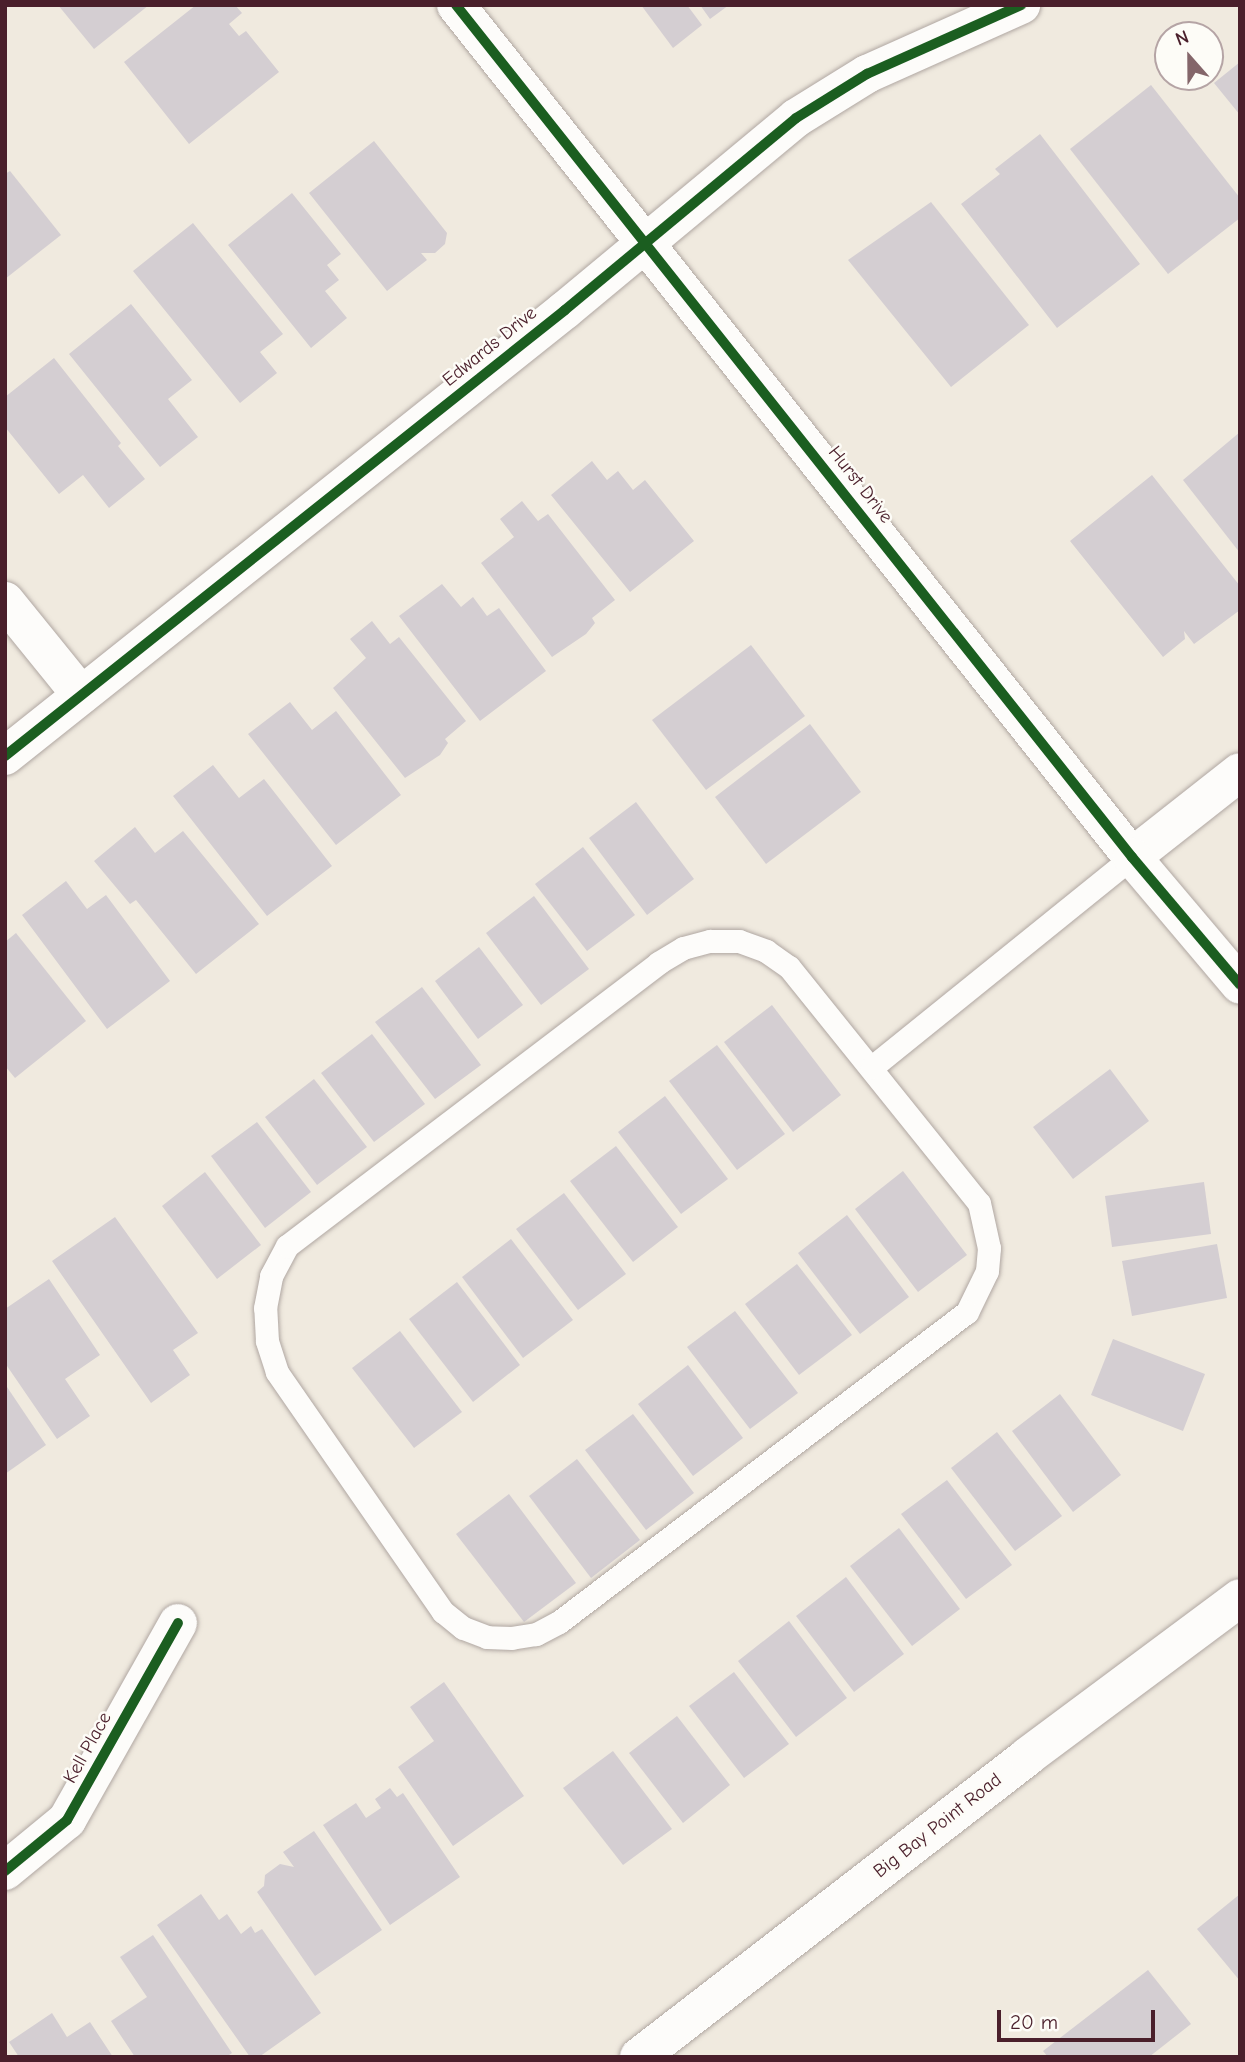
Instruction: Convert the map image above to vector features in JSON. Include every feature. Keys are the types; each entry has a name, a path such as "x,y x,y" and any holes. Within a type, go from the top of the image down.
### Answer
{"street":[{"name":"Hurst Drive","path":"456,5 1132,857 1240,985"},
{"name":"Edwards Drive","path":"5,756 646,242 796,118 867,74 1021,5"},
{"path":"5,601 81,695"},
{"path":"1132,857 1240,772"},
{"name":"Big Bay Point Road","path":"639,2057 1028,1756 1240,1598"},
{"name":"Kell Place","path":"5,1871 67,1820 178,1623"}],"lane":[{"path":"872,1067 1132,857"},
{"path":"710,941 739,942 766,951 789,967 872,1067 979,1203 989,1248 986,1271 967,1312 559,1622 536,1634 512,1638 487,1637 463,1628 443,1612 277,1372 267,1341 265,1308 271,1276 287,1245 658,963 682,948 710,941"}],"building":[{"path":"58,5 149,5 94,49"},
{"path":"196,5 235,5 242,13 229,24 239,36 246,31 279,72 189,144 124,62"},
{"path":"641,5 687,5 702,25 673,48"},
{"path":"700,5 729,5 710,19"},
{"path":"1240,62 1240,115 1220,91 1224,91 1224,75"},
{"path":"1151,85 1240,198 1240,218 1168,274 1070,149"},
{"path":"1040,134 1140,264 1057,328 961,204 1000,174 995,169"},
{"path":"374,141 447,233 445,244 435,253 421,253 427,260 387,291 309,193"},
{"path":"10,171 61,235 5,279 5,174"},
{"path":"292,193 341,254 327,265 339,280 325,291 347,318 311,348 228,245"},
{"path":"931,202 1029,325 951,387 848,260"},
{"path":"193,223 283,334 260,352 277,373 240,403 133,271"},
{"path":"131,304 192,380 168,399 198,437 160,467 69,354"},
{"path":"54,358 121,443 118,446 145,479 109,508 83,475 59,494 5,427 5,397"},
{"path":"1240,432 1240,553 1183,480"},
{"path":"592,461 607,480 618,471 633,490 645,480 694,541 630,592 551,495"},
{"path":"1152,475 1240,586 1240,610 1194,644 1184,631 1185,639 1163,657 1070,541"},
{"path":"522,501 538,521 548,514 615,600 592,618 595,623 586,634 552,657 481,563 514,537 500,519"},
{"path":"442,584 461,607 473,597 487,616 499,608 546,671 480,721 399,616"},
{"path":"372,621 390,644 399,637 466,721 445,739 448,743 440,755 405,778 333,688 366,658 350,639"},
{"path":"751,645 805,716 706,790 652,720"},
{"path":"290,702 312,730 336,711 401,795 336,845 248,734"},
{"path":"810,724 861,792 766,864 715,797"},
{"path":"213,765 239,798 264,779 332,866 267,916 173,796"},
{"path":"636,802 694,879 647,915 589,838"},
{"path":"135,827 155,853 183,831 259,924 196,974 136,900 130,904 94,861"},
{"path":"583,847 635,915 587,951 535,884"},
{"path":"66,881 87,909 106,895 170,981 107,1029 22,915"},
{"path":"534,896 589,969 541,1005 486,933"},
{"path":"16,933 86,1021 15,1078 5,1066 5,942"},
{"path":"479,947 523,1005 478,1039 435,981"},
{"path":"422,987 481,1065 435,1099 375,1022"},
{"path":"772,1005 841,1095 793,1132 724,1042"},
{"path":"372,1034 425,1104 374,1142 321,1073"},
{"path":"717,1045 785,1134 737,1170 669,1081"},
{"path":"1110,1069 1149,1121 1073,1179 1033,1127"},
{"path":"314,1079 367,1147 317,1185 265,1117"},
{"path":"665,1096 728,1179 681,1214 618,1132"},
{"path":"257,1122 311,1192 265,1228 211,1156"},
{"path":"616,1146 678,1227 633,1262 570,1181"},
{"path":"903,1171 967,1255 918,1292 855,1209"},
{"path":"205,1172 261,1245 217,1279 162,1206"},
{"path":"1204,1182 1211,1234 1112,1247 1105,1196"},
{"path":"564,1193 626,1274 578,1310 516,1229"},
{"path":"847,1215 909,1297 860,1334 798,1253"},
{"path":"115,1217 198,1333 173,1350 190,1375 151,1403 52,1261"},
{"path":"511,1239 573,1320 523,1358 462,1277"},
{"path":"1217,1244 1227,1298 1132,1316 1122,1261"},
{"path":"797,1264 852,1335 799,1375 745,1304"},
{"path":"49,1279 100,1355 65,1379 90,1416 57,1439 5,1363 5,1309"},
{"path":"457,1282 520,1365 473,1402 409,1319"},
{"path":"735,1311 798,1393 750,1429 687,1347"},
{"path":"400,1331 462,1412 414,1448 352,1368"},
{"path":"1113,1339 1205,1374 1183,1431 1091,1395"},
{"path":"688,1365 743,1438 693,1476 638,1404"},
{"path":"5,1384 46,1445 5,1474"},
{"path":"1060,1394 1121,1475 1073,1512 1012,1431"},
{"path":"633,1414 694,1493 646,1530 585,1450"},
{"path":"997,1432 1062,1516 1015,1551 951,1468"},
{"path":"577,1459 640,1540 591,1578 529,1496"},
{"path":"947,1480 1012,1565 966,1599 901,1514"},
{"path":"509,1494 576,1583 524,1622 456,1534"},
{"path":"899,1528 960,1609 912,1646 850,1566"},
{"path":"846,1577 904,1654 854,1692 796,1616"},
{"path":"789,1621 847,1698 796,1737 738,1661"},
{"path":"734,1672 789,1744 744,1778 689,1706"},
{"path":"444,1682 524,1796 453,1846 398,1767 434,1741 410,1707"},
{"path":"677,1716 730,1785 683,1823 629,1753"},
{"path":"613,1751 672,1829 623,1865 563,1788"},
{"path":"390,1788 397,1797 403,1793 460,1877 390,1925 323,1825 356,1803 366,1818 381,1808 375,1799"},
{"path":"314,1831 382,1930 315,1976 257,1892 264,1886 265,1875 280,1864 294,1867 283,1852"},
{"path":"201,1894 219,1920 227,1914 241,1934 251,1926 255,1933 262,1929 321,2013 259,2057 250,2057 157,1925"},
{"path":"1240,1894 1240,1981 1197,1929"},
{"path":"153,1935 232,2053 226,2057 135,2057 111,2021 147,1997 120,1957"},
{"path":"1148,1970 1191,2024 1149,2057 1048,2057 1043,2051"},
{"path":"52,2013 67,2037 90,2022 113,2057 19,2057 9,2042"}],"cycle path":[{"path":"456,5 1132,857 1240,985"},
{"path":"5,756 565,310 796,118 867,74 1021,5"},
{"path":"5,1871 67,1820 178,1623"}]}
